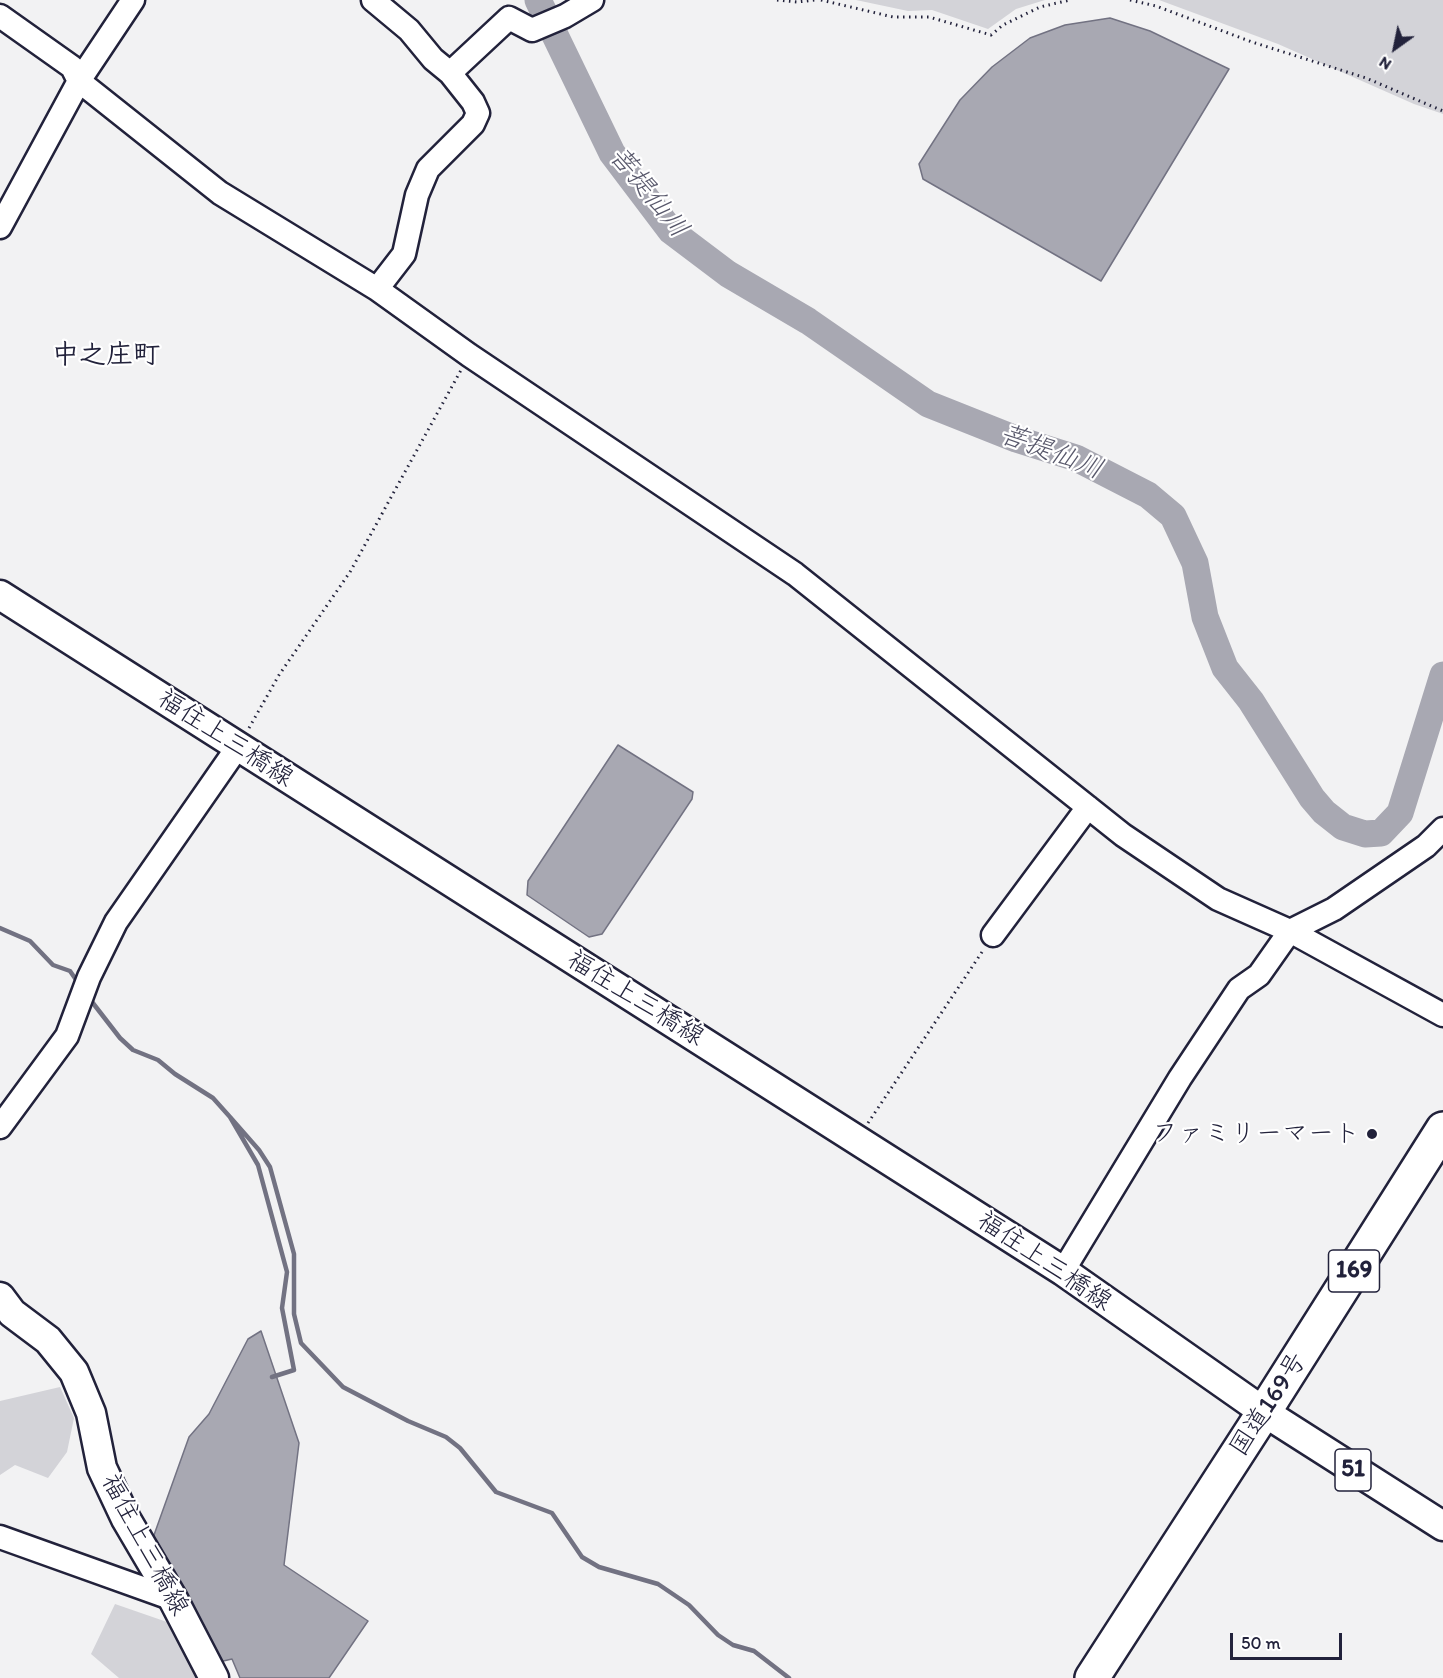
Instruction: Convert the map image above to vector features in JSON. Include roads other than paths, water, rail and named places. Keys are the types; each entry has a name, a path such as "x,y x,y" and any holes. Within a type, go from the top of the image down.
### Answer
{"highway":[{"name":"国道169号","path":"1092,1678 1264,1413 1443,1129"}],"main road":[{"name":"福住上三橋線","path":"0,595 237,748 1063,1271 1264,1413"},
{"name":"福住上三橋線","path":"0,1298 12,1313 48,1340 74,1372 91,1413 102,1468 126,1519 174,1599 214,1678"},
{"name":"51","path":"1264,1413 1443,1526"}],"street":[{"path":"0,227 79,81 133,0"},
{"path":"373,0 409,30 433,59 450,73 473,102 478,113 473,124 428,169 417,195 404,254 377,289"},
{"path":"450,73 509,18 532,30 565,16 592,0"},
{"path":"0,16 72,67 79,81 220,193 377,289 469,355 795,574 1123,836 1218,899 1290,931 1443,1015"},
{"path":"0,1127 67,1036 86,985 116,922 237,748"},
{"path":"993,935 1088,807"},
{"path":"1063,1271 1180,1078 1239,989 1259,975 1290,931 1334,909 1426,846 1443,829"},
{"path":"0,1537 174,1599"}],"waterway":[{"name":"菩提仙川","path":"538,0 612,153 671,231 728,274 808,321 928,404 1016,439 1076,458 1148,495 1173,516 1195,563 1205,617 1225,668 1251,701 1312,798 1324,812 1343,827 1365,834 1381,833 1400,813 1443,675"},
{"path":"0,928 30,941 53,965 70,971 79,984"},
{"path":"89,998 120,1038 133,1050 158,1060 175,1074 213,1098 230,1117 258,1165 287,1272 282,1308 294,1370 272,1377"},
{"path":"230,1117 259,1150 270,1167 294,1254 294,1314 301,1343 343,1387 408,1421 446,1437 460,1448 496,1492 552,1513 582,1557 599,1567 658,1584 689,1605 718,1635 733,1645 754,1651 789,1678"}],"place":[{"name":"ファミリーマート","path":"1372,1134"}],"district":[{"name":"中之庄町","path":"106,356"}]}
